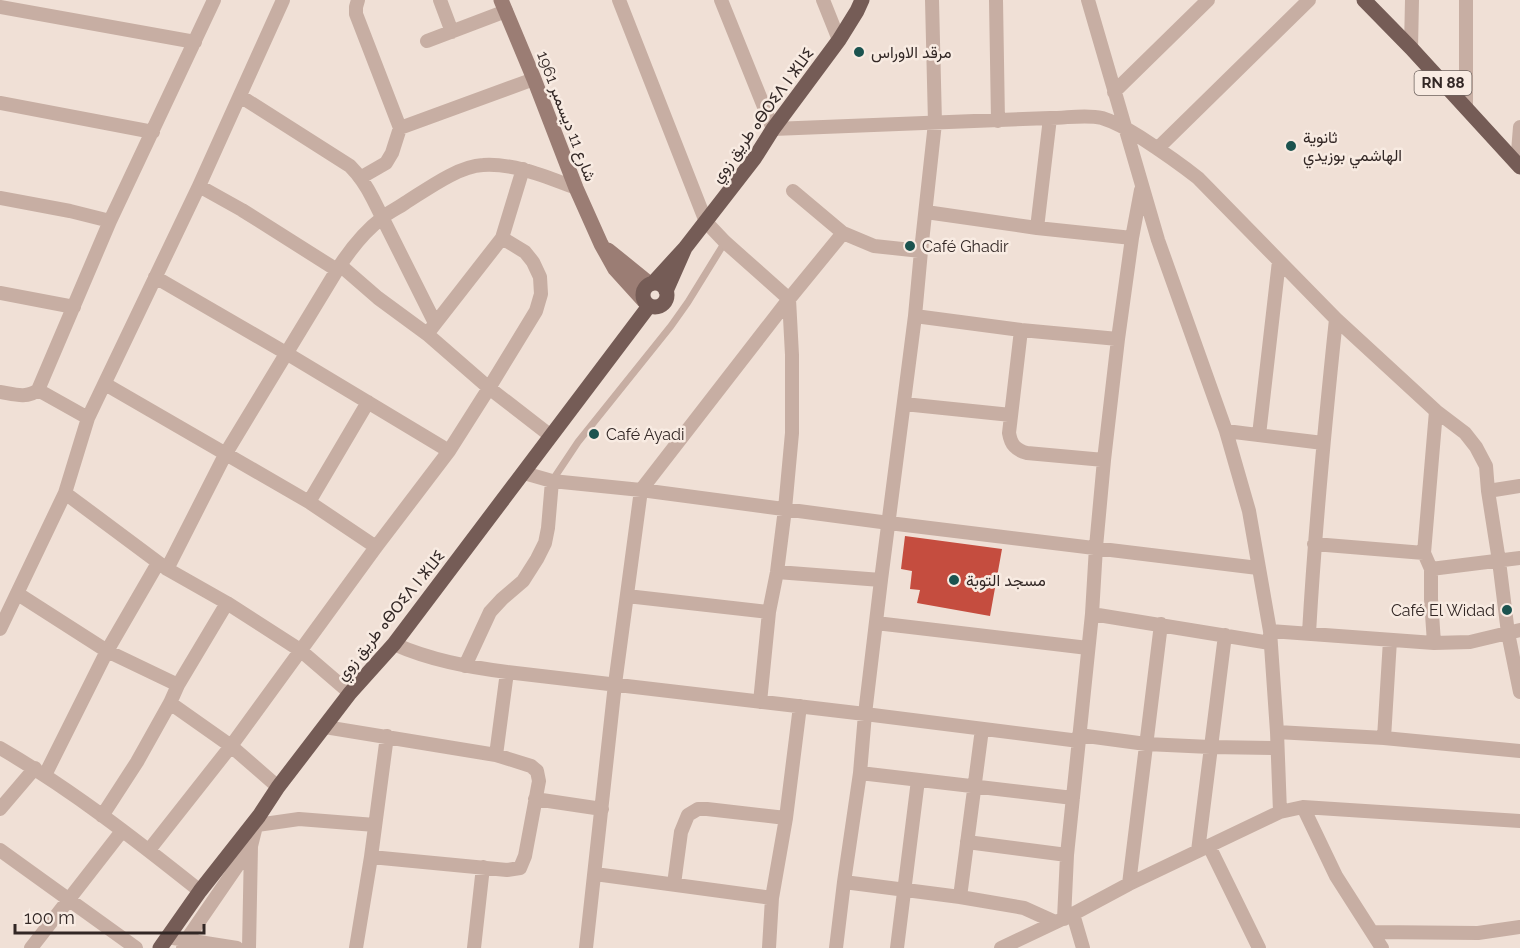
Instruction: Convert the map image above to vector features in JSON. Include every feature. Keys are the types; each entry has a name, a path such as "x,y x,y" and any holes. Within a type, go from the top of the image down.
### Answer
{"main road":[{"name":"طريق زوي ⴰⴱⵔⵉⴷ ⵏ ⵣⵡⵉ","path":"656,286 754,159 773,129 839,40 862,0"},
{"name":"RN 88","path":"1364,0 1519,165"},
{"name":"شارع 11 ديسمبر 1961","path":"504,6 576,188 602,244 615,269 647,303"},
{"path":"602,244 656,286 666,299 661,305 654,307 647,303 643,293 644,289 656,286"},
{"name":"طريق زوي ⴰⴱⵔⵉⴷ ⵏ ⵣⵡⵉ","path":"164,943 200,891 258,820 278,787 350,693 394,644 524,473 647,303"}],"street":[{"path":"0,392 20,396 33,394 38,390 110,221 214,0"},
{"path":"0,629 65,493 88,418 199,186 283,0"},
{"path":"358,0 356,14 400,128 392,153 386,163 360,177"},
{"path":"440,0 452,32"},
{"path":"619,0 706,222 789,299 792,433 785,509 760,702"},
{"path":"721,0 773,129 1102,118 1126,129 1175,159 1212,192 1336,318 1436,411 1465,433 1476,447 1486,466 1499,561 1514,631 1520,693"},
{"path":"823,0 839,40"},
{"path":"836,948 860,772 864,714 915,316 926,212 935,123 932,0"},
{"path":"996,0 998,121"},
{"path":"1088,0 1141,187 1226,431 1249,511 1270,637 1280,812"},
{"path":"1114,92 1208,0"},
{"path":"1158,148 1309,0"},
{"path":"1411,48 1412,0"},
{"path":"1466,0 1466,108"},
{"path":"427,40 452,32 504,6"},
{"path":"0,7 195,42"},
{"path":"400,128 534,79"},
{"path":"240,96 350,166 360,177 382,218 431,328"},
{"path":"0,103 153,132"},
{"path":"1037,228 1050,118"},
{"path":"1519,165 1520,127"},
{"path":"0,809 40,771 107,651 163,566 226,453 338,267 357,243 382,218 444,179 471,167 495,165 523,169 576,188"},
{"path":"431,328 502,238 523,169"},
{"path":"199,186 338,267 378,298 431,328 489,388 551,436"},
{"path":"1083,948 1064,918 1067,855 1092,614 1104,460 1118,339 1141,187"},
{"path":"793,191 843,233 874,246 921,251"},
{"path":"0,198 110,221"},
{"path":"926,212 1037,228 1132,238"},
{"path":"586,948 615,684 641,490 843,233"},
{"path":"149,850 231,746 449,451 536,311 541,294 540,277 525,252 502,238"},
{"path":"1259,435 1279,261"},
{"path":"155,277 449,451"},
{"path":"0,292 74,307"},
{"path":"915,316 1021,330 1118,339"},
{"path":"1309,633 1314,544 1336,318"},
{"path":"1021,330 1010,440 1019,451 1027,453 1104,460"},
{"path":"105,384 309,502 376,547"},
{"path":"38,390 88,418"},
{"path":"309,502 368,402"},
{"path":"904,404 1011,415"},
{"path":"1434,643 1431,569 1424,553 1436,411"},
{"path":"1226,431 1323,443"},
{"path":"524,473 552,481 641,490 1258,568"},
{"path":"465,666 490,612 523,581 541,551 548,528 552,481"},
{"path":"1488,491 1520,486"},
{"path":"65,493 163,566 227,603 300,650 350,693"},
{"path":"1314,544 1424,553"},
{"path":"1431,569 1520,558"},
{"path":"777,572 881,580"},
{"path":"18,594 107,651 178,685"},
{"path":"627,596 770,612"},
{"path":"102,816 137,762 178,685 227,603"},
{"path":"1092,614 1225,635 1270,637 1309,633 1434,643 1470,642 1514,631"},
{"path":"876,623 1088,648"},
{"path":"1129,884 1161,624"},
{"path":"1225,635 1210,747 1203,849 1259,948"},
{"path":"1384,738 1390,640"},
{"path":"394,644 414,653 465,666 982,729 1146,744 1277,748"},
{"path":"496,755 507,672"},
{"path":"170,703 231,746 278,787"},
{"path":"769,948 772,898 786,818 800,706"},
{"path":"325,727 496,755 531,766 537,771 539,781 525,856 520,868 507,870 370,857"},
{"path":"960,897 982,729"},
{"path":"1277,732 1384,738 1520,751"},
{"path":"356,948 387,736"},
{"path":"0,748 40,771 149,850 200,891"},
{"path":"860,772 1073,798"},
{"path":"897,948 918,780"},
{"path":"535,800 602,809"},
{"path":"1303,807 1336,876 1382,948"},
{"path":"1001,948 1280,812 1303,807 1520,821"},
{"path":"674,884 681,832 688,815 698,809 786,818"},
{"path":"249,948 252,846 258,820 299,819 375,825"},
{"path":"31,948 122,831"},
{"path":"967,842 1067,855"},
{"path":"185,944 252,846"},
{"path":"0,850 136,948"},
{"path":"474,948 483,867"},
{"path":"595,874 772,898"},
{"path":"844,882 960,897 1024,908 1064,918"},
{"path":"1372,932 1478,933 1520,927"},
{"path":"164,943 237,948"}],"lane":[{"path":"552,481 578,442 671,326 725,242"}],"building":[{"name":"مسجد التوبة","path":"905,536 1002,549 990,616 917,603 920,590 910,589 912,571 901,569"}],"place":[{"name":"مرقد الاوراس","path":"859,52"},
{"name":"ثانوية الهاشمي بوزيدي","path":"1291,146"},
{"name":"Café Ghadir","path":"910,246"},
{"name":"Café Ayadi","path":"594,434"},
{"name":"مسجد التوبة","path":"954,580"},
{"name":"Café El Widad","path":"1507,610"}]}
